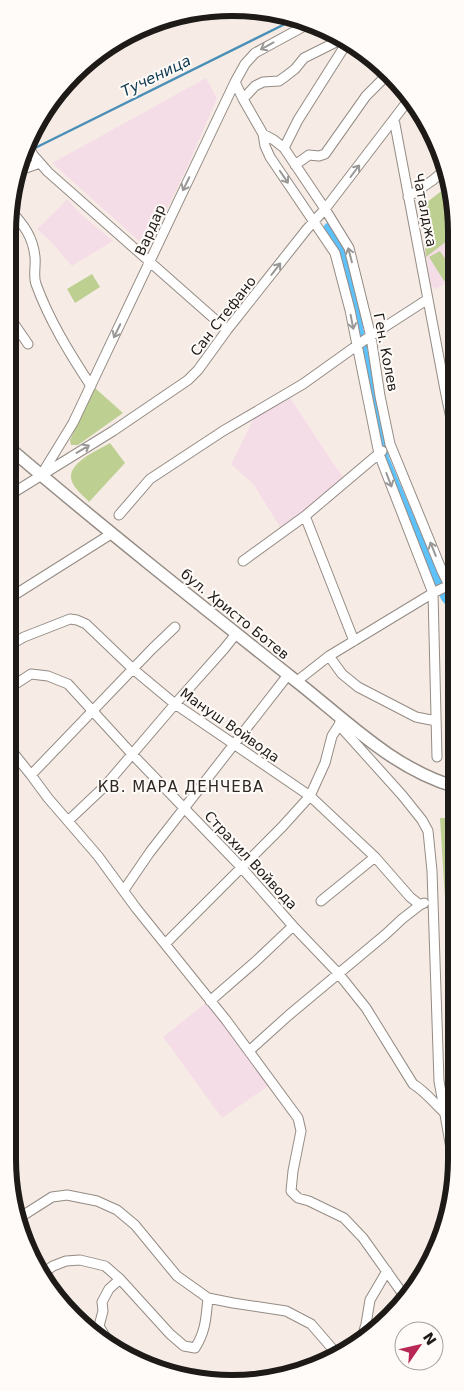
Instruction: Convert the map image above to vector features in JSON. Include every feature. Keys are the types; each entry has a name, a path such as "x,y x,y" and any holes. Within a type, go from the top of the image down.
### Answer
{"main road":[{"name":"бул. Христо Ботев","path":"16,454 111,534 292,678 340,721 390,756 427,777 448,784"}],"street":[{"name":"Вардар","path":"41,474 73,423 92,386 171,216 245,64 255,53 302,28"},
{"path":"243,99 255,86 263,82 278,81 295,70 304,58 335,42"},
{"path":"284,148 298,120 344,48"},
{"path":"295,165 309,155 319,156 325,154 366,96 384,78"},
{"name":"Ген. Колев","path":"235,82 263,134 265,146 270,157 335,253 350,310 363,342 380,396 385,449 442,571 444,587"},
{"name":"Сан Стефано","path":"16,491 113,431 188,380 198,370 227,330 325,209 405,104"},
{"name":"Чаталджа","path":"394,119 448,404"},
{"name":"Ген. Колев","path":"263,134 284,148 349,248 363,342 385,449 444,587"},
{"path":"32,152 48,172 227,330"},
{"path":"27,168 40,163"},
{"path":"408,197 440,175"},
{"path":"17,218 31,238 35,258 35,282 43,302 77,364 92,386"},
{"path":"119,515 150,478 223,431 303,384 428,299"},
{"path":"16,327 28,344"},
{"path":"446,395 448,387"},
{"path":"243,561 305,516 385,449"},
{"path":"305,516 354,641"},
{"path":"16,594 111,534"},
{"path":"124,890 183,809 234,745 292,678 444,587"},
{"path":"437,757 436,721 444,587"},
{"name":"Мануш Войвода","path":"16,642 70,619 86,624 133,669 175,704 310,796 375,857 410,897 420,905"},
{"path":"31,774 175,627"},
{"path":"68,821 105,786 236,634"},
{"path":"329,656 349,682 416,717 436,721"},
{"name":"Страхил Войвода","path":"16,684 31,674 48,676 68,684 338,973 366,1008 413,1084 422,1089 430,1100 445,1113"},
{"path":"165,944 282,827 310,796 325,763 332,736 340,721 407,801 428,831 432,871 439,1080 448,1130"},
{"path":"16,756 48,798 98,856 249,1051 298,1118 301,1130 291,1191 298,1198 309,1201 344,1218 363,1238 401,1292"},
{"path":"321,901 375,857"},
{"path":"249,1051 338,973 420,905 432,898"},
{"path":"210,1001 293,926"},
{"path":"24,1215 52,1197 67,1195 97,1200 117,1210 136,1225 177,1276 208,1298 286,1311 311,1324 333,1350"},
{"path":"47,1270 66,1261 80,1260 105,1266 120,1279 170,1334 184,1346 194,1348 204,1330 208,1298"},
{"path":"370,1324 370,1300 387,1271"},
{"path":"97,1327 103,1311 102,1302 109,1289 120,1279"}],"shaded area":[{"path":"206,78 217,98 190,161 148,249 52,163"},
{"path":"444,189 448,232 448,282 437,289 431,286 421,208"},
{"path":"67,199 84,217 113,241 72,266 37,229"},
{"path":"287,393 347,482 283,532 254,485 231,464 258,410"},
{"path":"207,1002 271,1084 222,1118 163,1037"}],"green space":[{"path":"444,189 448,240 426,257 421,207"},
{"path":"440,251 448,263 448,278 444,281 429,257"},
{"path":"92,274 100,287 75,303 67,289"},
{"path":"95,388 123,413 78,445 71,445 70,440"},
{"path":"110,443 125,463 89,502 75,487 71,479 72,473 75,466 88,455"},
{"path":"440,818 448,818 448,946"}],"waterway":[{"name":"Тученица","path":"33,149 286,23"},
{"path":"328,227 340,245 353,297 385,458 437,581 448,602"}],"district":[{"name":"КВ. МАРА ДЕНЧЕВА","path":"181,787"}]}
